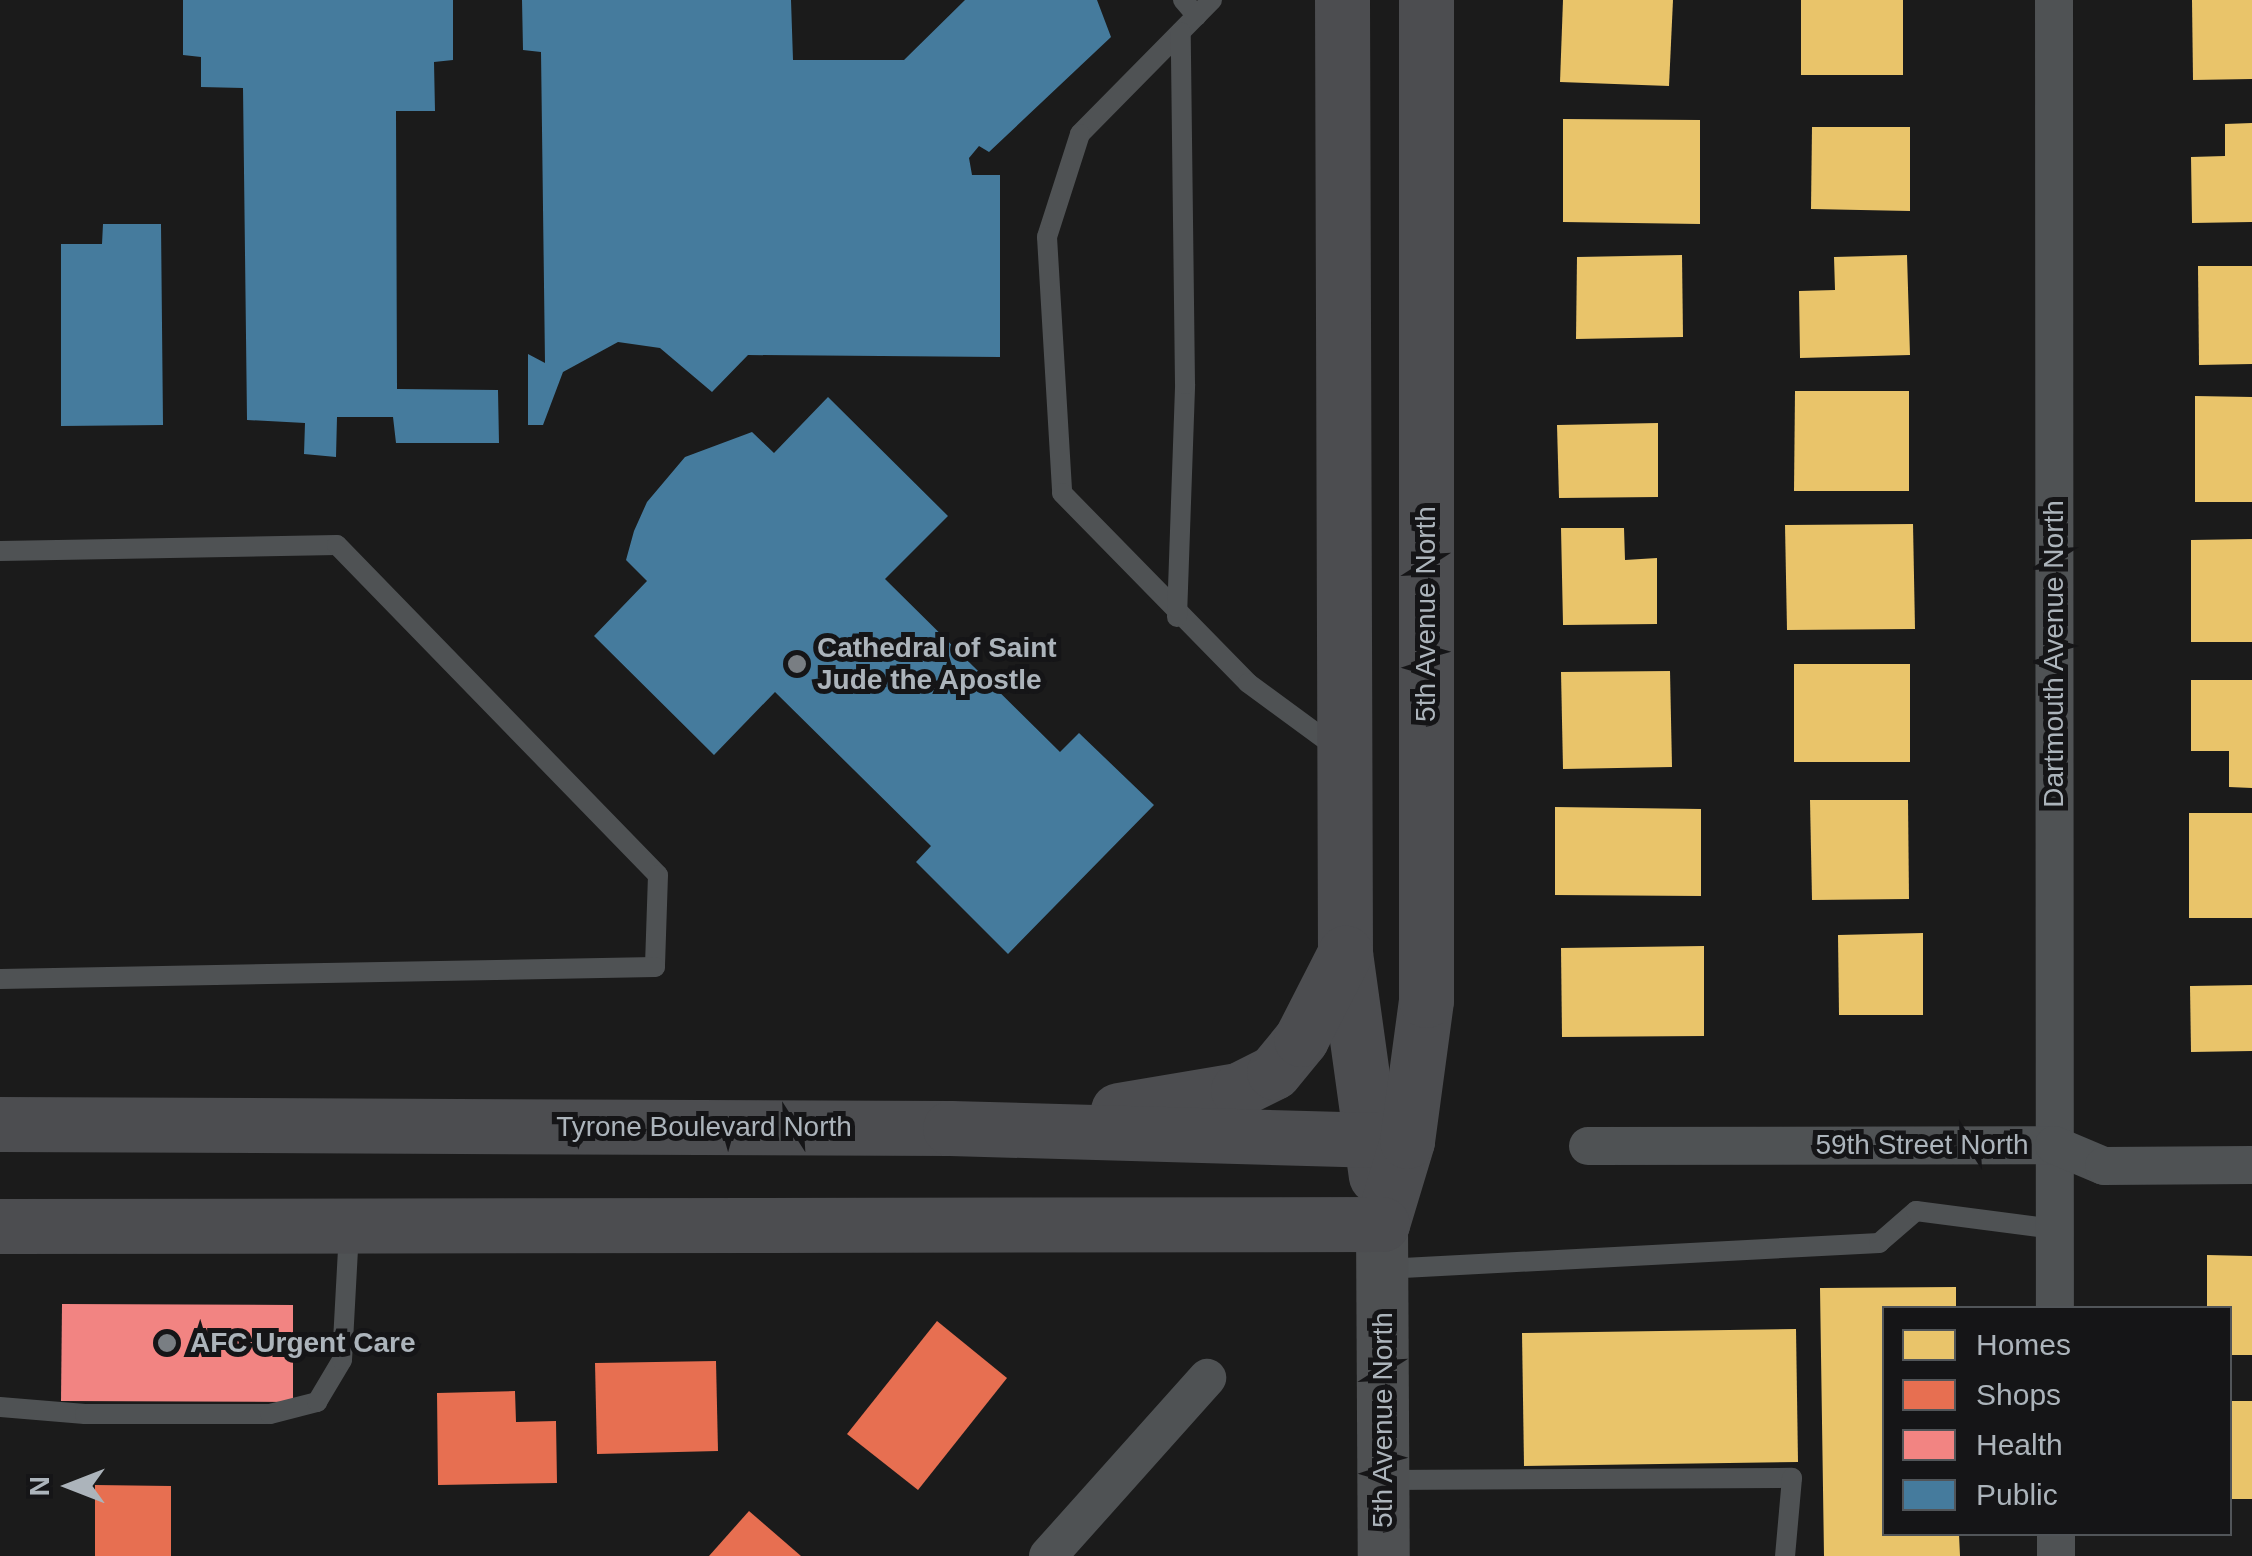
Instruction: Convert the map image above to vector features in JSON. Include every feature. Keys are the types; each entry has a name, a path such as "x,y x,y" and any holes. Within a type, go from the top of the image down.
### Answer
{"main road":[{"name":"5th Avenue North","path":"1342,0 1345,953 1389,1140"},
{"name":"5th Avenue North","path":"1384,1556 1382,1246 1389,1140 1426,1000 1426,0"},
{"path":"950,1128 1189,1102 1238,1090 1274,1072 1301,1039 1345,953"},
{"name":"Tyrone Boulevard North","path":"0,1124 950,1128 1389,1140"},
{"path":"0,1226 350,1226 1382,1246"}],"street":[{"name":"Dartmouth Avenue North","path":"2054,0 2055,1306"},
{"name":"59th Street North","path":"1588,1146 2054,1145 2104,1166 2252,1165"},
{"path":"1048,1556 1207,1378"}],"lane":[{"path":"1177,618 1186,384 1182,32 1190,8 1212,0"},
{"path":"1182,32 1080,134 1047,238 1062,493 1177,618 1248,683 1344,753"},
{"path":"0,550 336,546 658,875 655,966 0,979"},
{"path":"1382,1246 1879,1243 1916,1211 2054,1228"},
{"path":"0,1406 85,1414 270,1414 317,1402 342,1360 350,1226"},
{"path":"1384,1480 1792,1478 1785,1556"}],"building: Homes":[{"path":"1563,0 1673,0 1669,86 1560,82"},
{"path":"1801,0 1903,0 1903,75 1801,75"},
{"path":"2192,0 2252,0 2252,79 2193,80"},
{"path":"1563,119 1700,120 1700,224 1563,222"},
{"path":"2252,123 2252,222 2192,223 2191,157 2225,156 2225,124"},
{"path":"1812,127 1910,127 1910,211 1811,209"},
{"path":"1682,255 1683,337 1576,339 1577,257"},
{"path":"1907,255 1910,355 1800,358 1799,291 1835,290 1834,257"},
{"path":"2198,266 2252,266 2252,364 2199,365"},
{"path":"1795,391 1909,391 1909,491 1794,491"},
{"path":"2195,396 2252,397 2252,502 2195,502"},
{"path":"1658,423 1658,497 1559,498 1557,425"},
{"path":"1913,524 1915,629 1787,630 1785,525"},
{"path":"1561,528 1624,528 1625,560 1657,558 1657,624 1563,625"},
{"path":"2252,539 2252,642 2191,642 2191,540"},
{"path":"1794,664 1910,664 1910,762 1794,762"},
{"path":"1670,671 1672,767 1563,769 1561,672"},
{"path":"2191,680 2252,680 2252,788 2229,787 2229,751 2191,751"},
{"path":"1810,800 1908,800 1909,899 1812,900"},
{"path":"1555,807 1701,809 1701,896 1555,895"},
{"path":"2189,813 2252,813 2252,918 2189,918"},
{"path":"1923,933 1923,1015 1839,1015 1838,935"},
{"path":"1704,946 1704,1036 1562,1037 1561,948"},
{"path":"2252,985 2252,1051 2191,1052 2190,986"},
{"path":"2207,1255 2252,1256 2252,1355 2232,1355 2232,1306 2207,1306"},
{"path":"1956,1287 1956,1306 1882,1306 1882,1536 1959,1536 1960,1556 1824,1556 1820,1288"},
{"path":"1796,1329 1798,1462 1524,1466 1522,1333"},
{"path":"2232,1401 2252,1401 2252,1499 2232,1499"}],"building: Shops":[{"path":"937,1321 1007,1378 918,1490 847,1434"},
{"path":"716,1361 718,1451 597,1454 595,1363"},
{"path":"515,1391 516,1422 556,1421 557,1483 438,1485 437,1393"},
{"path":"95,1485 171,1486 171,1556 95,1556"},
{"path":"749,1511 801,1556 709,1556"}],"building: Health":[{"path":"62,1304 293,1305 293,1402 61,1401"}],"building: Public":[{"path":"183,0 453,0 453,60 434,62 435,111 396,111 397,389 498,390 499,443 396,443 393,417 337,417 336,457 304,454 305,423 247,420 243,88 201,87 201,57 183,55"},
{"path":"522,0 791,0 793,60 904,60 965,0 1097,0 1111,37 989,152 979,146 969,158 972,175 1000,175 1000,357 748,355 712,392 660,348 618,342 563,372 543,425 528,425 528,354 545,363 541,52 523,50"},
{"path":"103,224 161,224 163,425 61,426 61,244 102,244"},
{"name":"Cathedral of Saint Jude the Apostle","path":"828,397 948,516 885,579 1060,752 1079,733 1154,805 1008,954 916,862 931,846 775,692 714,755 594,636 647,581 626,560 634,531 647,502 685,457 752,432 774,453"}],"place":[{"name":"Cathedral of Saint Jude the Apostle","path":"797,664"},
{"name":"AFC Urgent Care","path":"167,1343"}]}
